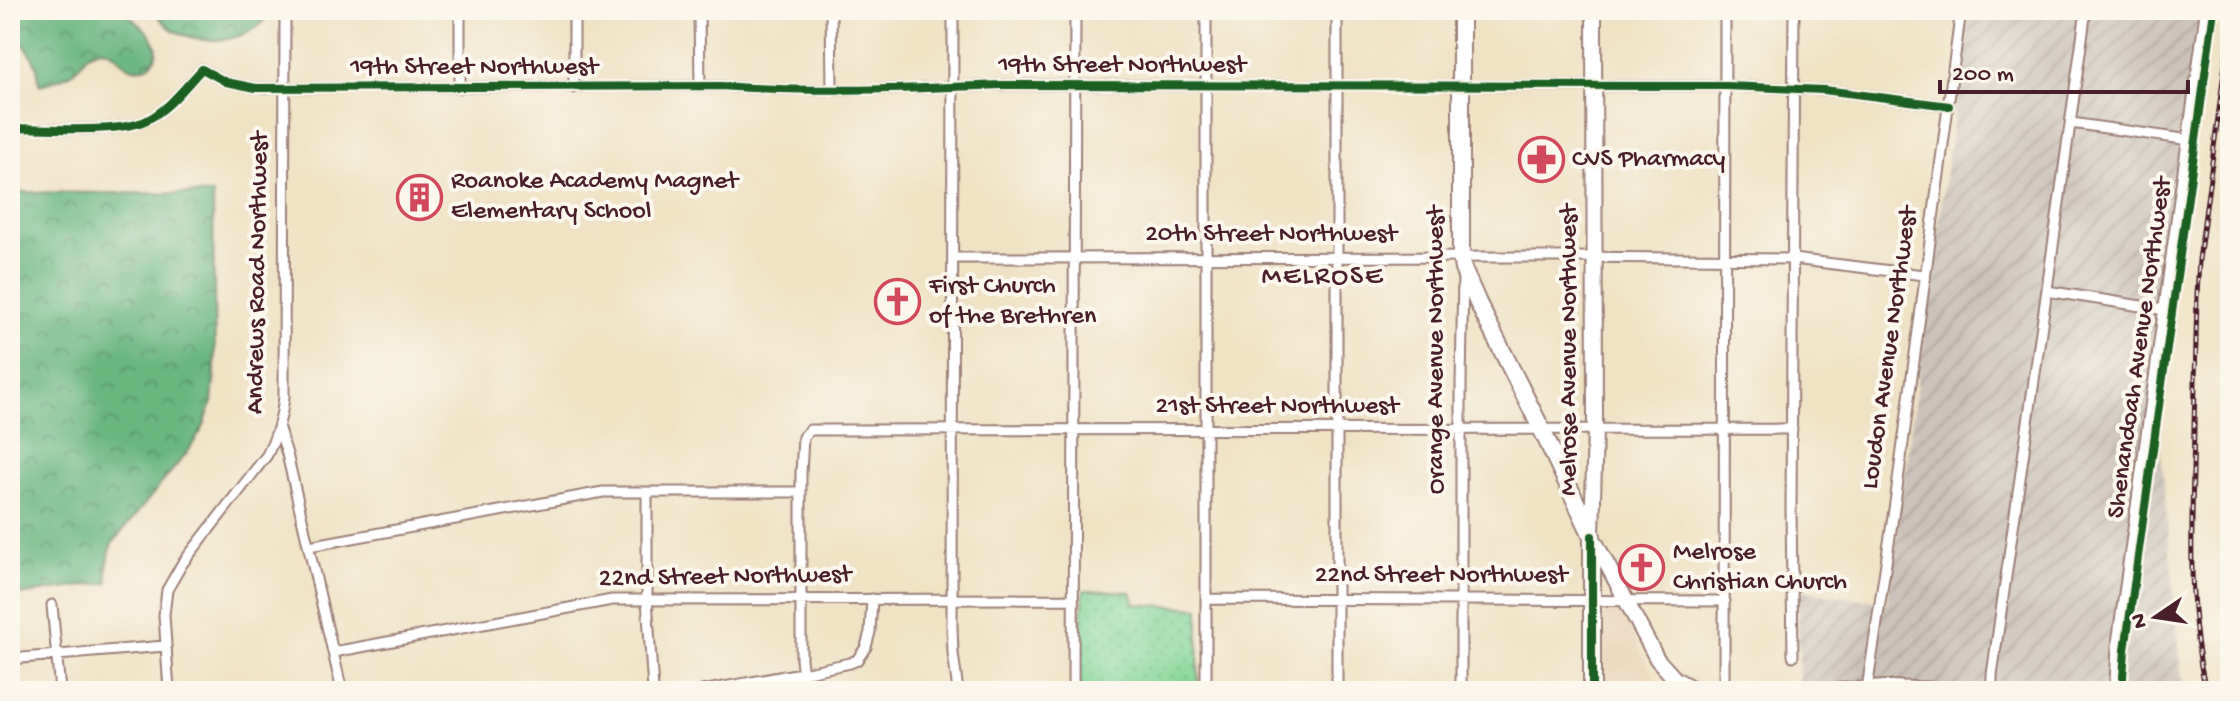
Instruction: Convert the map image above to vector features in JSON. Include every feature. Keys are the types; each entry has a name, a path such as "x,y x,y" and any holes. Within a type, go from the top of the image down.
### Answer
{"main road":[{"name":"Orange Avenue Northwest","path":"1461,10 1462,263"},
{"path":"1462,263 1478,303 1592,536"},
{"name":"Melrose Avenue Northwest","path":"1592,536 1592,691"}],"street":[{"name":"Andrews Road Northwest","path":"169,691 164,600 172,578 267,455 279,429 284,397 285,10"},
{"path":"460,10 460,88"},
{"path":"574,10 574,88"},
{"path":"699,10 700,86"},
{"path":"831,10 832,89"},
{"path":"953,10 952,599 953,653 958,691"},
{"path":"1073,691 1075,10"},
{"path":"1206,10 1206,691"},
{"path":"1337,10 1337,691"},
{"name":"Melrose Avenue Northwest","path":"1592,536 1595,429 1594,10"},
{"path":"1724,691 1725,10"},
{"path":"1793,656 1794,10"},
{"name":"Loudon Avenue Northwest","path":"1867,690 1961,10"},
{"path":"1992,691 2086,10"},
{"name":"Shenandoah Avenue Northwest","path":"2117,691 2120,640 2208,10"},
{"name":"19th Street Northwest","path":"10,128 112,128 138,124 166,106 202,69 241,86 284,88 1726,86 1794,87 1949,106"},
{"path":"2071,123 2190,140"},
{"name":"20th Street Northwest","path":"953,258 1338,257 1462,263 1594,257 1793,259 1924,275"},
{"name":"Orange Avenue Northwest","path":"1461,691 1462,263"},
{"path":"2047,291 2166,310"},
{"path":"279,429 342,691"},
{"name":"21st Street Northwest","path":"801,492 802,443 805,433 810,430 1792,429"},
{"path":"309,546 603,492 801,492 802,673 805,691"},
{"path":"647,492 647,599 653,691"},
{"path":"1592,536 1648,644 1665,670 1685,686 1697,691"},
{"path":"702,691 850,663 862,655 870,632 872,599"},
{"name":"22nd Street Northwest","path":"334,652 612,600 1073,599"},
{"name":"22nd Street Northwest","path":"1206,599 1725,601"},
{"path":"52,605 60,691"},
{"path":"10,659 165,646"},
{"path":"1835,691 1969,691"}],"shaded area":[{"path":"1968,10 2200,10 2152,358 2183,691 1799,691 1798,590 1887,603"},
{"path":"1604,610 1621,610 1661,691 1604,691"}],"green space":[{"path":"10,10 122,10 152,37 157,51 155,58 143,68 135,68 110,52 97,50 88,54 71,73 40,85 37,67 29,51 10,28"},
{"path":"152,10 269,10 253,30 240,36 212,40 175,31"},
{"path":"10,192 213,194 215,370 212,402 203,428 189,450 111,545 108,583 10,596"},
{"path":"1084,590 1131,592 1135,604 1199,608 1198,691 1080,691"}],"railway":[{"path":"2206,691 2194,609 2192,555 2197,295 2230,27"}],"cycle path":[{"path":"2122,691 2125,650 2214,10"},
{"path":"10,128 101,129 135,124 162,110 202,69 226,82 256,88 721,86 826,90 1001,85 1726,86 1824,90 1949,106"},
{"path":"1592,536 1592,691"}],"place":[{"name":"CVS Pharmacy","path":"1541,160"},
{"name":"Roanoke Academy Magnet Elementary School","path":"420,197"},
{"name":"First Church of the Brethren","path":"898,302"},
{"name":"Melrose Christian Church","path":"1642,568"}],"district":[{"name":"MELROSE","path":"1323,277"}]}
